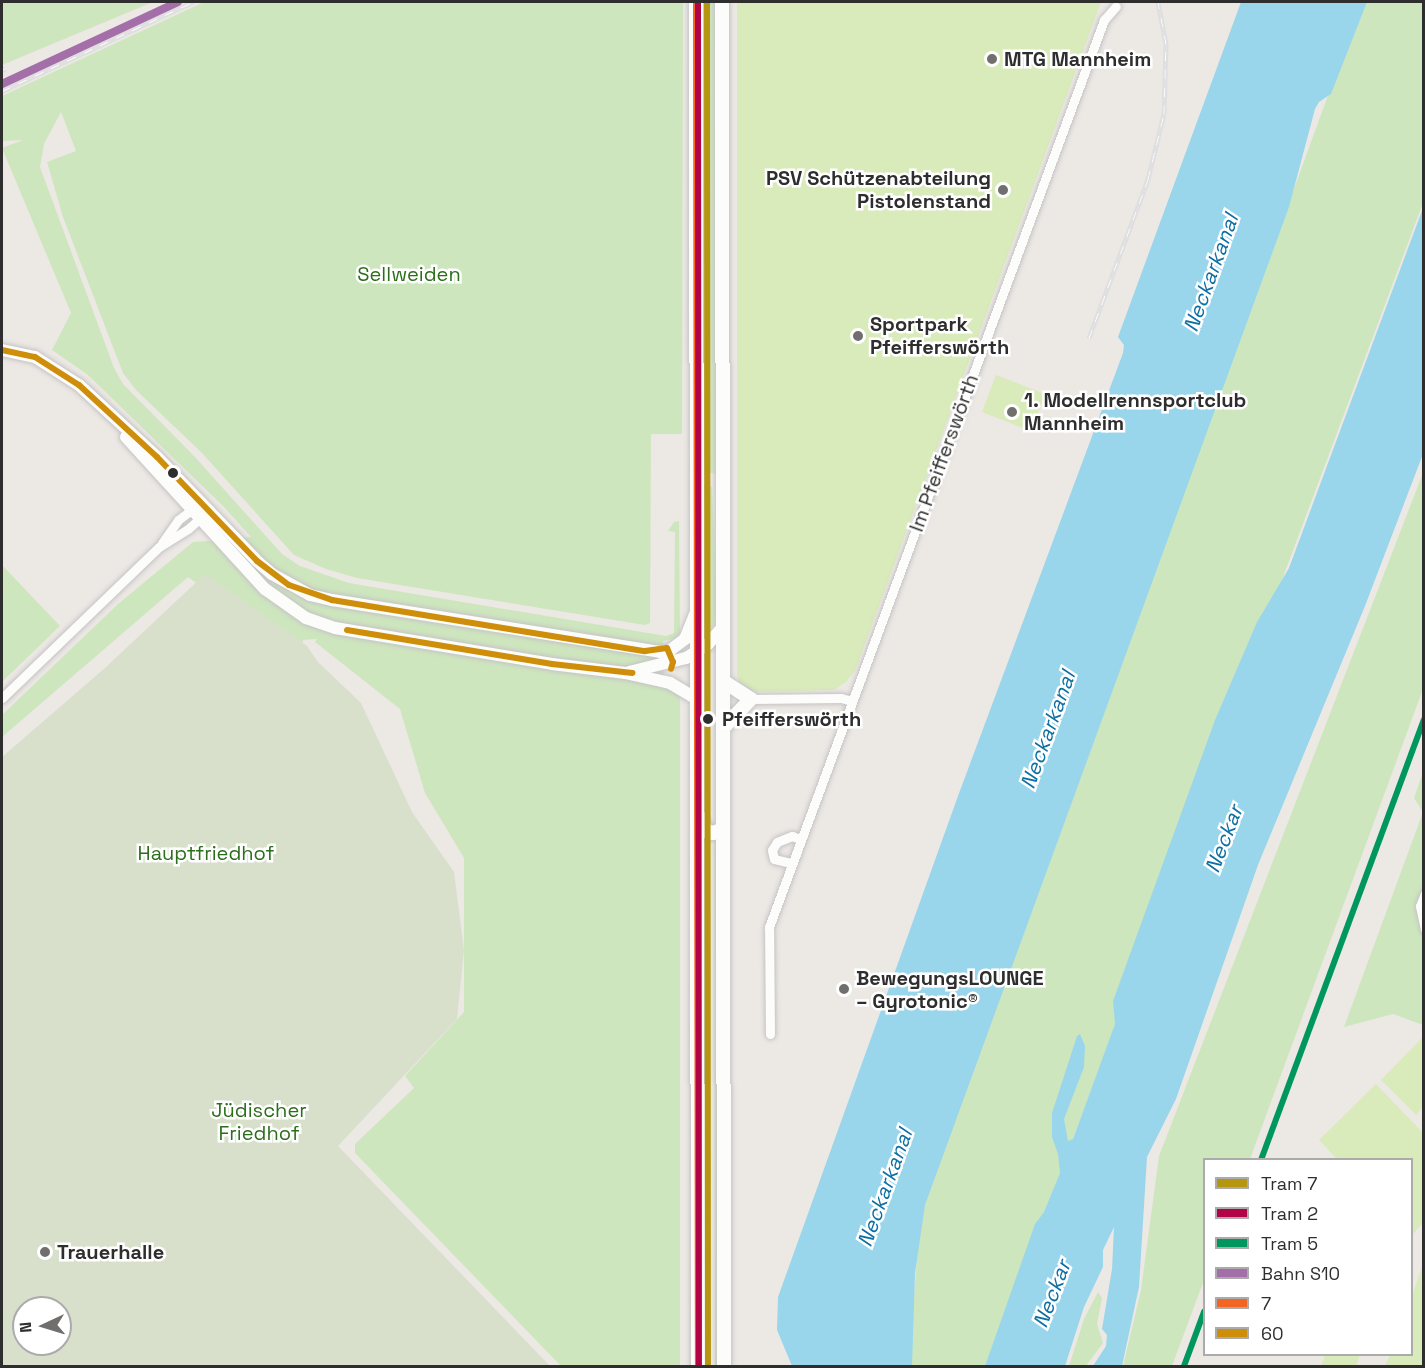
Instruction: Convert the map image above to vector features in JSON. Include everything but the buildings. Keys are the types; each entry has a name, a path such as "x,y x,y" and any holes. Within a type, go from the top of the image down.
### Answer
{"main road":[{"path":"696,2 698,1366"},
{"path":"722,2 724,1366"},
{"path":"697,482 711,479 722,498"},
{"path":"723,681 751,699 723,728"},
{"path":"697,813 706,831 713,833 723,829"}],"street":[{"name":"Im Pfeifferswörth","path":"770,1034 769,927 1104,20 1116,6"},
{"path":"2,350 35,357 63,373 157,457 272,574 310,595 660,652 669,651 685,639 697,607"},
{"path":"99,403 189,509 265,589 306,618 335,628 552,664 625,673 670,683 697,699"},
{"path":"2,698 159,547 189,509 203,504"},
{"path":"159,547 199,519 203,504"},
{"path":"625,673 662,665 697,652 723,627"},
{"path":"751,699 841,698 852,701"},
{"path":"791,863 774,859 772,850 777,842 792,836 800,839"},
{"path":"1424,893 1419,906 1424,929"}],"green space":[{"path":"2,2 153,2 2,65"},
{"name":"Sellweiden","path":"204,2 683,2 682,434 651,434 650,623 645,625 357,578 326,569 294,555 202,453 136,390 123,373 63,217 47,162 76,151 61,112 44,144 40,167 114,368 123,384 195,457 282,554 300,566 349,583 666,636 674,633 675,532 668,531 674,522 679,521 680,633 676,638 663,641 664,688 680,693 680,1366 561,1366 355,1153 355,1144 414,1088 405,1076 464,1012 464,858 425,793 400,709 315,642 317,639 303,640 299,656 188,577 2,737 2,715 118,604 193,542 225,540 205,518 229,539 251,537 224,507 88,375 52,350 71,313 2,148 23,140 2,141 2,96"},
{"path":"701,2 717,2 717,474 701,471"},
{"name":"Sportpark Pfeifferswörth","path":"737,2 1101,2 855,671 846,682 834,690 752,692 739,683 737,675"},
{"path":"1362,2 1423,2 1423,203 988,1366 911,1366 911,1332 921,1212"},
{"path":"996,375 1045,394 1031,431 982,412"},
{"path":"1423,473 1423,689 1250,1158 1203,1158 1203,1283 1172,1366 1123,1366 1141,1290 1159,1156"},
{"path":"705,484 712,487 717,606 715,623 703,641 702,487"},
{"path":"2,565 60,626 2,682"},
{"name":"Hauptfriedhof","path":"205,574 307,646 318,662 361,703 412,812 454,872 464,950 457,1019 338,1146 550,1366 2,1366 2,757 105,668"},
{"path":"1423,772 1423,812 1414,798"},
{"path":"1423,812 1423,1025 1393,1014 1344,1027"},
{"path":"702,836 707,838 706,1366 703,1366"},
{"path":"718,838 719,1366 715,1366 714,839"},
{"path":"1423,1037 1423,1107 1416,1115 1381,1080"},
{"path":"1376,1084 1423,1133 1423,1223 1413,1234 1413,1158 1336,1158 1319,1140"},
{"path":"1423,1264 1423,1366 1385,1366 1390,1356 1413,1356 1413,1293"},
{"path":"1098,1292 1102,1298 1097,1324 1103,1343 1086,1366 1069,1366 1084,1319"},
{"path":"1325,1356 1360,1356 1356,1366 1321,1366"}],"water":[{"name":"Neckarkanal","path":"1241,2 1367,2 1331,94 1319,102 1315,109 1289,207 925,1205 915,1274 912,1366 792,1366 777,1330 778,1297 958,796 1123,353 1124,345 1118,337"},
{"name":"Neckar","path":"1423,208 1423,454 1365,606 1258,865 1176,1099 1147,1157 1139,1287 1122,1366 1093,1366 1106,1346 1107,1335 1102,1329 1112,1269 1114,1227 1103,1250 1103,1267 1084,1307 1065,1366 985,1366 1035,1224 1044,1212 1060,1173 1058,1154 1052,1137 1052,1113 1077,1036 1080,1034 1085,1046 1084,1067 1064,1119 1068,1141 1073,1139 1115,1024 1113,1001 1215,720 1257,622 1289,568"}],"railway":[{"path":"2,91 193,2"},
{"path":"1089,338 1148,179 1164,114 1166,44 1158,2"},
{"path":"2,70 6,68"}],"tram line":[{"name":"2","path":"698,2 699,1366"},
{"name":"7","path":"707,2 708,1366"},
{"name":"5","path":"1262,1158 1424,720"},
{"name":"5","path":"1184,1366 1203,1315"}],"rail line":[{"name":"S10","path":"2,84 178,2"}],"transit line":[{"name":"7","path":"696,2 698,1366"},
{"name":"60","path":"2,350 35,357 79,385 157,457 257,561 289,585 332,600 645,651 667,648 673,662 671,669"},
{"name":"60","path":"347,630 552,664 632,673"}],"place":[{"name":"MTG Mannheim","path":"992,59"},
{"name":"PSV Schützenabteilung Pistolenstand","path":"1003,190"},
{"name":"Sportpark Pfeifferswörth","path":"858,336"},
{"name":"1. Modellrennsportclub Mannheim","path":"1012,412"},
{"name":"Pfeifferswörth","path":"708,719"},
{"name":"BewegungsLOUNGE – Gyrotonic®","path":"844,989"},
{"name":"Trauerhalle","path":"45,1252"}],"park label":[{"name":"Jüdischer Friedhof","path":"259,1122"}]}
